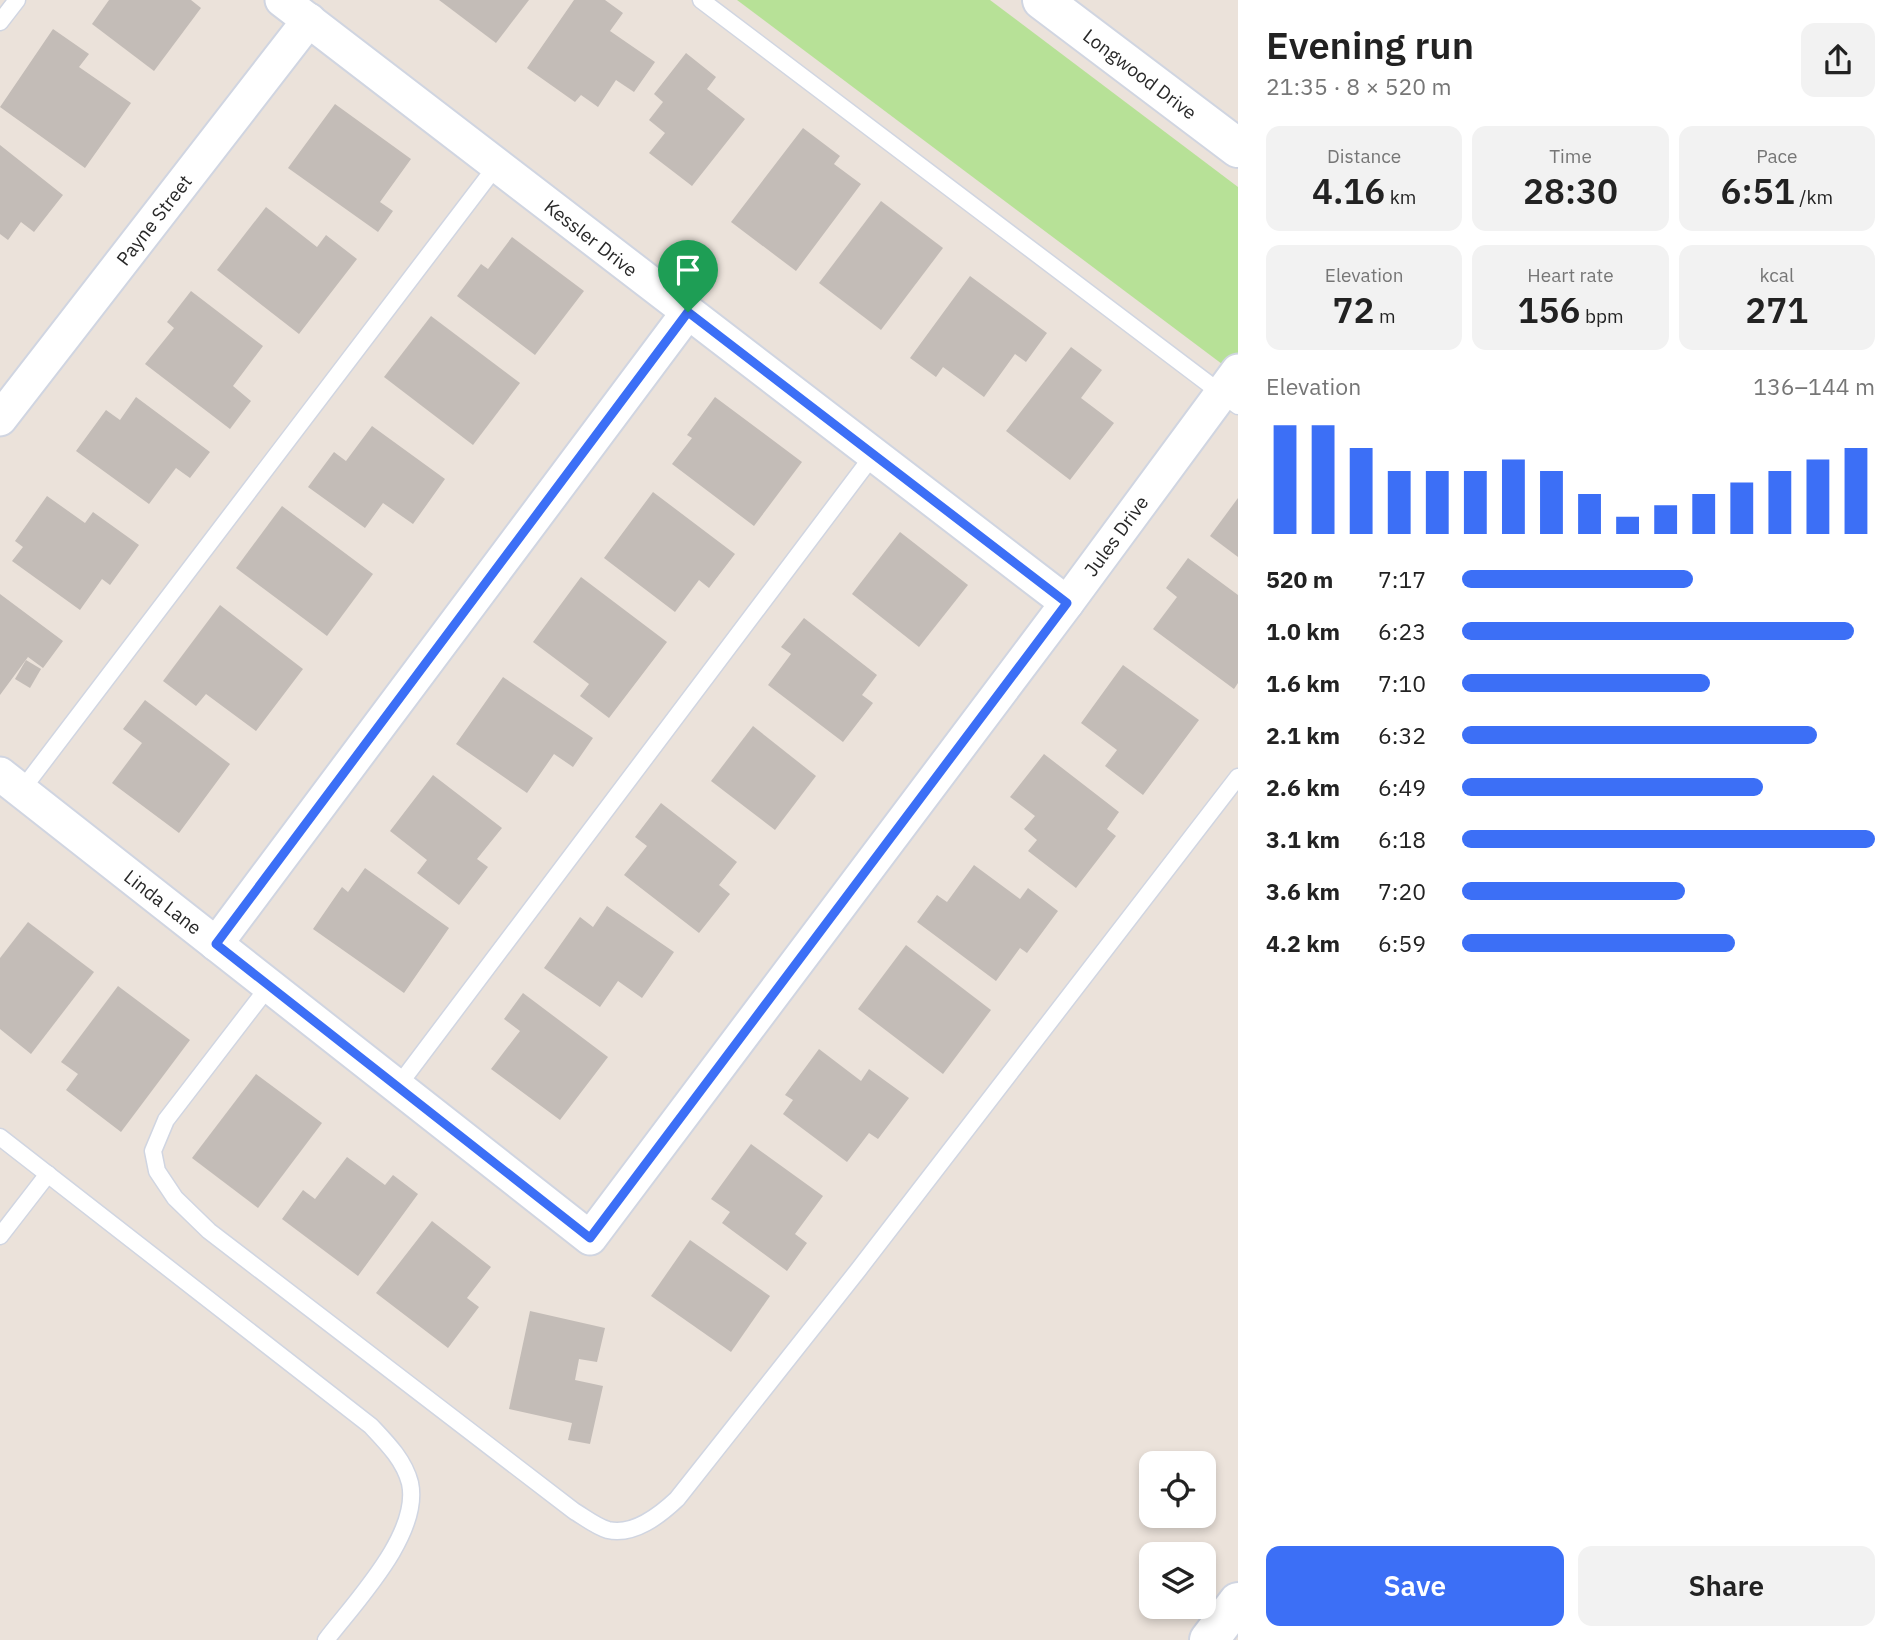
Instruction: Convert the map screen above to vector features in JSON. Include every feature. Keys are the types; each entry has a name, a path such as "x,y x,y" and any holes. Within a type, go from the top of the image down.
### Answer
{"street":[{"name":"Kessler Drive","path":"282,0 1067,603"},
{"name":"Longwood Drive","path":"1042,0 1238,148"},
{"name":"Payne Street","path":"0,419 309,20"},
{"path":"216,944 688,312"},
{"name":"Jules Drive","path":"590,1238 1067,603 1233,390"},
{"name":"Linda Lane","path":"11,783 590,1238"},
{"path":"1209,1640 1238,1602"}],"lane":[{"path":"0,23 17,0"},
{"path":"701,0 1233,390"},
{"path":"11,783 497,165"},
{"path":"398,1086 874,454"},
{"path":"269,986 166,1120 153,1151 158,1171 175,1198 209,1231 574,1511 609,1530 636,1528 657,1517 677,1499 859,1269 1238,777"},
{"path":"0,1137 371,1426 397,1454 410,1482 411,1501 406,1526 394,1552 326,1640"},
{"path":"0,1236 48,1174"}],"green space":[{"path":"737,0 990,0 1238,187 1238,376"}],"building":[{"path":"109,0 191,0 201,8 154,71 92,24"},
{"path":"439,0 529,0 496,43"},
{"path":"574,0 605,0 623,13 610,31 655,62 634,92 616,80 598,107 581,95 575,102 527,68"},
{"path":"53,29 89,54 79,67 131,103 85,168 0,107"},
{"path":"686,53 716,77 707,89 745,119 692,186 649,153 665,133 649,120 663,102 654,94"},
{"path":"335,104 411,159 380,202 393,211 378,232 288,168"},
{"path":"803,128 840,156 834,164 861,184 796,271 731,222"},
{"path":"0,145 63,195 34,232 21,222 8,240 0,234"},
{"path":"881,201 943,248 881,330 819,283"},
{"path":"266,207 317,247 326,235 357,259 299,334 217,270"},
{"path":"512,237 584,291 535,355 457,296 481,264 488,269"},
{"path":"970,276 1047,333 1026,362 1015,354 984,397 943,367 936,377 910,358"},
{"path":"191,291 263,346 233,386 251,401 230,429 145,364 174,328 167,322"},
{"path":"431,316 520,383 473,445 384,377"},
{"path":"1071,347 1102,370 1081,398 1114,423 1070,480 1006,431"},
{"path":"136,397 210,452 190,478 176,468 149,504 76,451 106,410 120,420"},
{"path":"715,397 802,462 754,526 672,464 692,438 687,435"},
{"path":"372,426 445,479 413,524 383,503 365,528 308,487 334,452 346,461"},
{"path":"653,492 735,554 709,588 699,580 675,612 604,558"},
{"path":"47,496 85,523 93,512 139,545 110,585 102,579 80,610 12,561 23,547 15,541"},
{"path":"1238,498 1238,557 1210,536"},
{"path":"282,506 373,574 327,636 236,568"},
{"path":"900,532 968,585 919,647 852,594"},
{"path":"1188,558 1238,595 1238,683 1234,689 1153,629 1177,597 1166,588"},
{"path":"581,577 667,642 609,718 580,696 589,684 533,642"},
{"path":"0,594 63,641 43,668 28,657 0,695"},
{"path":"220,605 303,669 256,731 206,694 196,706 163,681"},
{"path":"804,618 877,675 862,695 873,703 843,742 768,685 791,654 781,647"},
{"path":"26,660 41,669 30,688 15,679"},
{"path":"1123,665 1199,720 1143,795 1105,766 1117,750 1081,723"},
{"path":"503,677 593,738 573,767 554,754 527,793 456,744"},
{"path":"145,700 230,764 179,833 112,783 142,743 123,729"},
{"path":"753,726 816,776 775,830 711,781"},
{"path":"1044,754 1119,812 1107,829 1116,836 1076,888 1028,851 1037,840 1024,829 1035,816 1010,797"},
{"path":"433,775 502,828 477,859 488,867 459,905 417,873 427,860 390,831"},
{"path":"661,803 737,862 719,885 730,894 699,933 624,875 647,846 635,837"},
{"path":"974,865 1020,899 1028,888 1058,911 1027,953 1020,948 996,981 917,922 937,895 947,902"},
{"path":"365,868 449,928 404,993 313,929 342,887 348,892"},
{"path":"607,906 674,952 642,998 618,981 600,1007 544,968 580,917 593,927"},
{"path":"28,922 94,972 31,1054 0,1029 0,958"},
{"path":"906,945 991,1010 943,1074 858,1009"},
{"path":"118,986 190,1040 121,1132 66,1090 78,1074 61,1062"},
{"path":"523,993 608,1057 560,1120 491,1069 520,1031 504,1019"},
{"path":"819,1049 861,1081 869,1069 909,1098 878,1139 869,1133 847,1162 783,1114 793,1100 785,1095"},
{"path":"256,1074 322,1123 258,1208 192,1158"},
{"path":"751,1144 823,1196 795,1234 807,1243 787,1271 722,1223 730,1212 711,1199"},
{"path":"347,1157 385,1185 393,1175 418,1194 358,1276 282,1219 303,1190 315,1199"},
{"path":"432,1221 491,1267 467,1298 479,1307 448,1348 376,1293"},
{"path":"690,1240 770,1296 731,1352 651,1296"},
{"path":"530,1311 605,1328 597,1362 579,1359 575,1380 603,1386 590,1444 568,1440 572,1423 509,1409"}],"route":[{"path":"688,312 1067,603 590,1238 216,944 688,312"}]}
